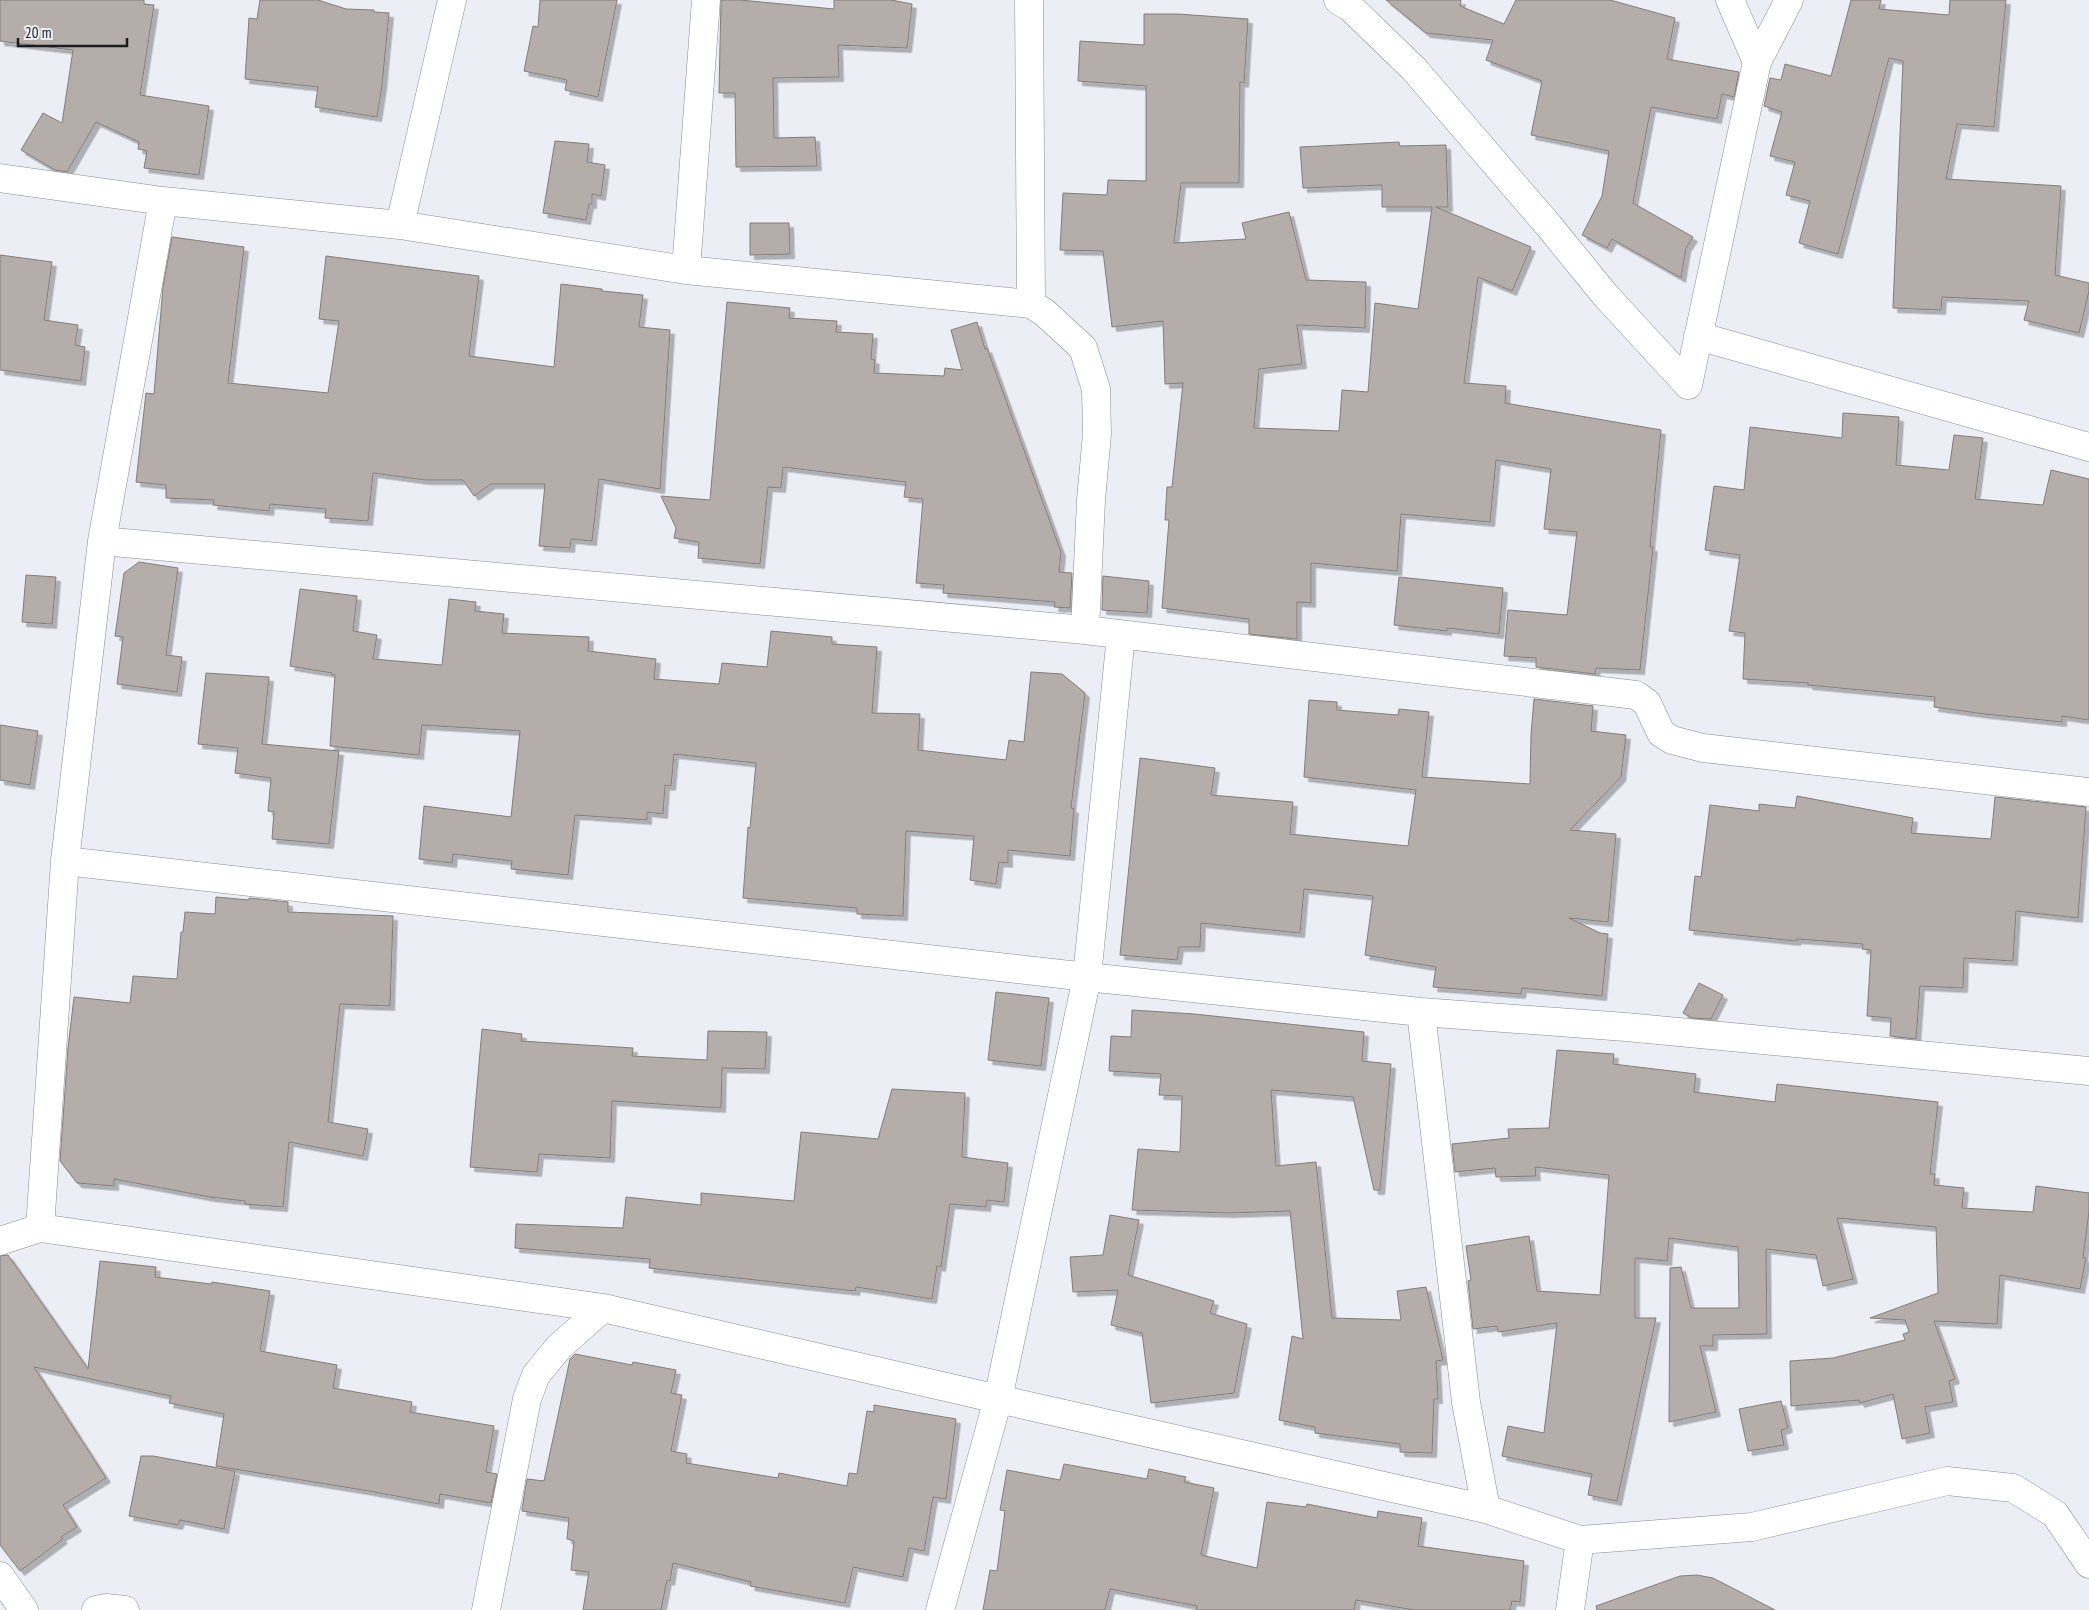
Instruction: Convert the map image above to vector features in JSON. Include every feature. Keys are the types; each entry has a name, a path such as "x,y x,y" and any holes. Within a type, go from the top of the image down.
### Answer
{"street":[{"path":"400,225 452,0"},
{"path":"686,270 706,0"},
{"path":"1029,0 1031,304"},
{"path":"1338,0 1351,8 1414,69 1550,226 1606,296 1688,385 1757,62 1789,0"},
{"path":"1730,0 1757,62"},
{"path":"0,178 163,201 400,225 686,270 1031,304 1045,313 1083,348 1096,389 1097,434 1091,500 1085,630"},
{"path":"40,1228 65,861 102,541 163,201"},
{"path":"1698,336 2089,447"},
{"path":"102,541 1085,630 1636,695 1647,704 1661,733 1672,740 1703,748 2089,792"},
{"path":"940,1610 998,1399 1087,977 1121,634"},
{"path":"65,861 1087,977 1421,1012 1626,1027 2089,1070"},
{"path":"1421,1012 1466,1402 1486,1509"},
{"path":"0,1241 40,1228 603,1308 1486,1509 1580,1540 1752,1527 1947,1481 2013,1488 2055,1514 2089,1564"},
{"path":"486,1610 527,1399 536,1374 560,1347 603,1308"},
{"path":"1570,1610 1580,1540"},
{"path":"0,1576 24,1610"},
{"path":"96,1610 106,1608 125,1610"}],"building":[{"path":"0,0 144,0 144,4 154,5 140,95 209,106 199,175 144,168 147,151 138,149 139,142 96,122 67,172 55,170 21,150 43,113 62,123 73,50 0,41"},
{"path":"260,0 318,0 346,9 374,10 374,12 389,13 377,117 315,107 318,87 245,79 249,18 257,19"},
{"path":"540,0 617,0 598,97 565,90 567,80 524,71 533,26 538,27"},
{"path":"721,0 740,0 834,9 834,0 891,0 912,4 907,48 838,45 839,77 773,78 774,138 815,137 817,166 736,167 735,93 719,93"},
{"path":"1386,0 1461,0 1460,6 1504,24 1516,0 1610,0 1675,18 1667,59 1739,72 1734,97 1722,94 1717,119 1651,107 1633,203 1693,237 1686,248 1681,278 1612,239 1607,248 1582,235 1602,196 1609,151 1531,135 1542,81 1486,60 1493,40 1426,33"},
{"path":"1851,0 1881,0 1879,9 1949,15 1950,0 2006,0 1994,127 1957,124 1946,179 2061,186 2055,275 2089,283 2089,291 2079,333 2024,320 2029,301 1942,297 1941,310 1893,308 1903,61 1889,58 1838,254 1799,243 1810,201 1786,195 1795,162 1770,156 1782,112 1764,106 1770,78 1781,80 1785,64 1831,76"},
{"path":"1144,14 1178,14 1248,19 1244,83 1240,82 1239,183 1181,183 1174,243 1246,239 1242,223 1289,212 1306,280 1366,282 1365,328 1297,325 1302,364 1259,369 1254,428 1339,431 1342,390 1368,392 1375,303 1418,309 1432,207 1382,207 1382,185 1303,188 1300,147 1399,142 1400,146 1446,145 1448,207 1436,207 1531,247 1512,291 1478,277 1464,383 1506,386 1505,403 1661,430 1650,547 1653,547 1640,670 1596,668 1595,674 1536,667 1536,658 1504,656 1508,610 1567,615 1577,532 1544,529 1551,469 1496,460 1490,522 1401,514 1397,571 1311,563 1311,603 1297,602 1297,639 1249,634 1249,619 1162,608 1169,520 1165,520 1167,487 1172,487 1183,383 1165,384 1163,321 1112,327 1103,251 1060,250 1063,193 1107,195 1108,180 1146,181 1146,86 1078,81 1080,41 1144,45"},
{"path":"555,141 589,144 587,162 605,165 601,196 592,194 592,204 589,204 586,220 543,213"},
{"path":"750,223 789,223 790,254 750,255"},
{"path":"172,237 244,247 228,383 328,393 339,321 319,319 326,256 479,276 469,356 554,367 561,284 643,295 639,327 670,330 660,489 599,479 592,541 571,539 570,548 539,546 545,484 491,484 474,496 463,480 425,480 373,473 368,521 325,518 326,509 270,504 269,511 213,505 214,500 166,498 166,485 136,482 146,393 154,394 163,287"},
{"path":"0,255 52,262 44,320 78,325 75,345 85,347 81,381 0,370"},
{"path":"727,302 790,308 789,318 837,321 836,332 873,334 871,359 875,360 874,373 944,376 945,368 962,370 951,330 977,322 985,349 987,348 1061,552 1059,572 1072,573 1070,608 1054,607 1055,602 943,593 944,585 916,583 923,499 904,497 906,482 783,467 781,488 768,487 760,564 698,558 699,542 674,538 676,528 661,496 710,500"},
{"path":"1843,413 1899,417 1896,465 1949,470 1954,435 1983,438 1975,499 2043,505 2051,470 2089,479 2089,720 2062,716 2062,722 1985,714 1934,707 1935,697 1808,685 1808,683 1743,679 1745,633 1729,631 1740,555 1705,550 1714,486 1744,490 1750,427 1842,438"},
{"path":"139,562 178,568 166,655 182,657 177,692 117,684 123,637 115,636 124,573"},
{"path":"26,575 56,577 52,624 22,622"},
{"path":"1103,576 1149,581 1147,613 1102,610"},
{"path":"1399,577 1503,588 1499,634 1447,628 1447,631 1394,625"},
{"path":"300,589 357,596 353,631 377,635 373,659 442,665 449,599 476,602 475,611 504,614 502,633 589,637 588,651 656,659 654,679 719,684 722,663 767,667 771,631 832,637 832,644 877,647 872,713 920,714 918,750 1006,760 1009,740 1024,742 1031,672 1062,674 1085,693 1071,808 1074,809 1070,856 1008,850 1008,863 999,862 996,884 970,880 974,836 906,831 903,916 857,914 857,908 743,898 748,827 750,828 756,763 674,754 671,786 665,785 663,814 647,812 647,820 575,815 568,875 511,869 512,861 453,854 452,863 419,859 424,806 511,817 520,731 422,725 419,755 330,746 335,675 290,666"},
{"path":"206,673 269,677 262,744 339,751 329,844 272,839 274,812 268,811 271,778 235,773 238,748 198,744"},
{"path":"1534,699 1593,706 1591,731 1626,735 1621,777 1570,830 1616,834 1608,922 1569,918 1600,933 1608,934 1602,996 1522,988 1521,994 1433,987 1436,967 1365,955 1373,896 1304,889 1300,933 1201,923 1200,947 1179,947 1177,960 1120,955 1140,758 1215,768 1211,795 1293,802 1290,834 1408,846 1416,790 1304,777 1309,700 1337,702 1337,710 1398,715 1399,709 1429,712 1422,777 1530,784"},
{"path":"0,725 38,731 30,785 0,780"},
{"path":"1797,796 1913,818 1911,833 1991,839 1995,797 2086,807 2078,918 2016,911 2013,961 1964,958 1963,988 1920,986 1916,1039 1890,1036 1891,1018 1867,1016 1871,950 1862,949 1863,944 1797,939 1796,941 1689,930 1695,876 1701,877 1710,805 1759,811 1759,804 1795,808"},
{"path":"216,897 288,902 288,912 393,916 390,1006 340,1004 328,1122 368,1129 363,1156 289,1142 283,1207 245,1204 245,1201 210,1197 114,1179 114,1186 77,1183 60,1161 68,1048 74,997 130,1003 133,976 177,979 181,932 183,932 185,912 215,914"},
{"path":"1699,983 1723,995 1711,1019 1692,1018 1683,1013"},
{"path":"996,992 1049,998 1041,1066 988,1060"},
{"path":"1132,1010 1194,1014 1364,1032 1362,1061 1391,1064 1380,1190 1374,1190 1353,1097 1271,1090 1276,1166 1316,1162 1332,1318 1401,1320 1397,1291 1426,1287 1443,1360 1436,1361 1438,1399 1434,1399 1432,1453 1400,1452 1400,1444 1315,1433 1315,1427 1279,1420 1292,1336 1303,1339 1290,1211 1228,1213 1132,1210 1138,1149 1180,1152 1182,1096 1159,1095 1161,1074 1109,1071 1111,1036 1131,1037"},
{"path":"482,1029 522,1034 521,1041 633,1048 632,1056 707,1060 708,1031 767,1032 765,1069 722,1068 721,1108 612,1101 610,1158 539,1154 537,1172 470,1167"},
{"path":"1557,1050 1614,1054 1613,1064 1696,1074 1694,1092 1775,1102 1777,1084 1938,1102 1930,1174 1935,1174 1934,1185 1964,1188 1962,1208 2033,1212 2036,1186 2089,1193 2089,1212 2083,1258 2086,1258 2080,1289 2000,1275 1997,1324 1934,1321 1955,1379 1949,1381 1953,1402 1925,1407 1930,1433 1902,1439 1893,1394 1860,1403 1859,1400 1791,1406 1790,1361 1833,1358 1905,1340 1903,1334 1909,1332 1905,1320 1870,1318 1938,1293 1936,1227 1837,1218 1853,1279 1823,1286 1816,1255 1766,1249 1767,1334 1713,1335 1713,1346 1700,1346 1716,1412 1669,1422 1670,1268 1681,1267 1691,1308 1739,1308 1738,1247 1669,1238 1667,1261 1635,1258 1635,1318 1656,1318 1617,1501 1588,1495 1592,1474 1502,1456 1508,1426 1544,1433 1557,1323 1498,1332 1497,1326 1473,1329 1468,1281 1471,1280 1466,1246 1529,1236 1537,1291 1600,1295 1609,1175 1535,1167 1536,1176 1496,1177 1495,1168 1455,1172 1452,1144 1509,1138 1508,1129 1549,1128"},
{"path":"892,1089 965,1093 962,1157 1008,1163 1004,1202 987,1200 986,1207 950,1204 941,1267 937,1266 932,1299 856,1287 855,1291 649,1268 650,1259 515,1248 516,1224 623,1228 626,1197 701,1205 701,1193 794,1201 801,1132 878,1139"},
{"path":"1110,1215 1139,1220 1128,1275 1214,1301 1210,1313 1247,1324 1234,1393 1151,1403 1142,1333 1111,1325 1118,1290 1073,1292 1070,1257 1103,1255"},
{"path":"8,1255 88,1369 100,1261 156,1267 155,1277 211,1284 212,1282 270,1291 260,1351 337,1365 333,1388 412,1402 410,1412 494,1426 486,1472 497,1474 491,1503 440,1494 439,1504 216,1466 224,1414 169,1403 171,1396 34,1367 106,1478 63,1505 77,1527 61,1537 63,1539 20,1571 0,1545 0,1256"},
{"path":"575,1354 632,1365 633,1362 676,1370 671,1393 682,1395 671,1451 687,1454 686,1463 778,1478 779,1473 847,1486 849,1473 857,1474 867,1411 874,1412 874,1405 956,1419 946,1499 933,1497 924,1551 909,1548 903,1577 853,1567 845,1603 750,1586 751,1582 673,1563 670,1581 667,1580 661,1610 583,1610 589,1572 571,1570 574,1541 567,1539 569,1518 522,1511 527,1479 544,1481 570,1359"},
{"path":"1781,1401 1788,1428 1781,1430 1784,1445 1748,1451 1739,1409"},
{"path":"141,1456 153,1456 235,1471 224,1529 180,1520 178,1525 129,1516"},
{"path":"1064,1464 1147,1479 1149,1469 1186,1477 1184,1482 1214,1488 1201,1555 1257,1568 1267,1502 1306,1507 1307,1504 1377,1518 1378,1511 1422,1518 1418,1546 1524,1561 1520,1602 1512,1601 1510,1610 1414,1610 1356,1600 1354,1610 1196,1610 1197,1606 1110,1589 1105,1610 983,1610 990,1570 997,1571 1005,1511 1000,1510 1007,1470 1060,1480"},
{"path":"1697,1575 1713,1578 1775,1610 1597,1610 1596,1606 1680,1576"}]}
